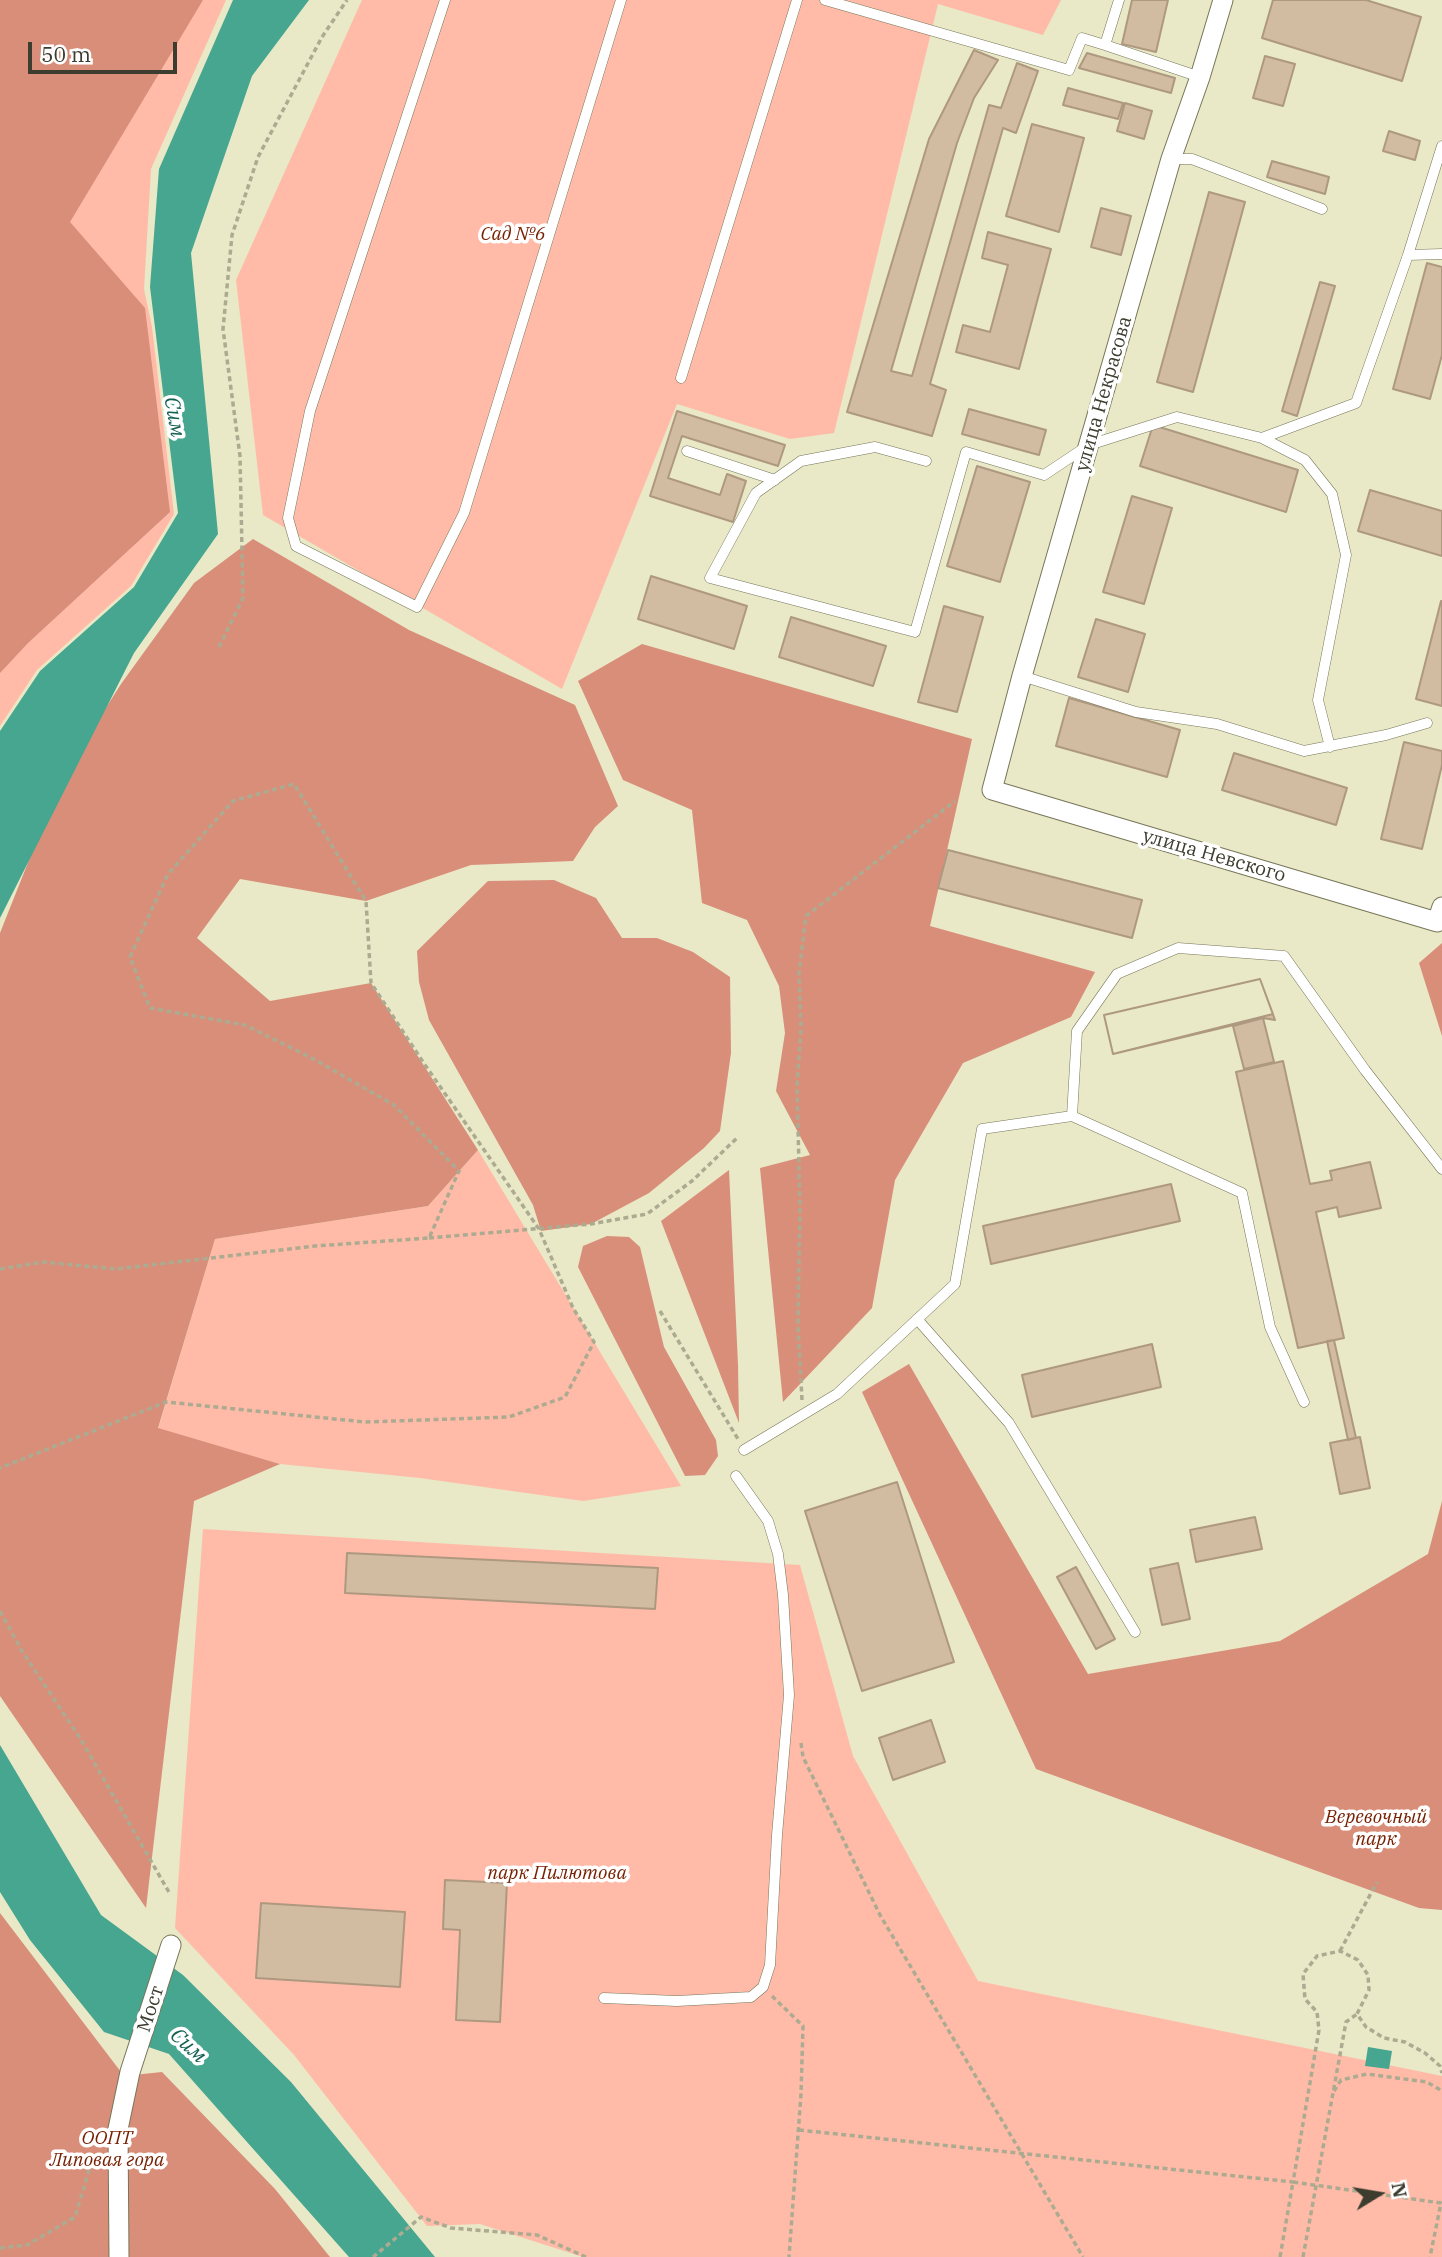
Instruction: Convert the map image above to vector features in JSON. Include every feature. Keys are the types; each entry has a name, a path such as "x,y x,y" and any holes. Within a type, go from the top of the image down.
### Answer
{"street":[{"name":"улица Некрасова","path":"992,790 1022,676 1171,159 1223,0"},
{"name":"улица Невского","path":"992,790 1439,914"},
{"name":"Мост","path":"119,2257 118,2129 130,2072 171,1945"}],"lane":[{"path":"445,0 310,411 288,518 296,546 417,607 464,513 621,0"},
{"path":"681,378 797,0"},
{"path":"825,0 1069,70 1082,38 1200,77"},
{"path":"1105,45 1119,0"},
{"path":"1262,438 1356,403 1408,255 1442,146"},
{"path":"1171,159 1192,159 1322,209"},
{"path":"1408,255 1442,254"},
{"path":"926,461 875,447 801,461 756,493 710,578 915,632 966,452 1044,475 1089,444 1177,417 1262,438 1305,460 1332,494 1346,555 1318,700 1330,747"},
{"path":"687,451 775,480"},
{"path":"1022,676 1136,712 1217,724 1304,751 1386,735 1427,723"},
{"path":"1072,1116 1077,1031 1117,974 1178,948 1284,956 1364,1070 1442,1169"},
{"path":"744,1450 837,1394 955,1284 982,1129 1072,1116 1242,1193 1270,1327 1304,1402"},
{"path":"917,1319 1009,1423 1135,1632"},
{"path":"604,1998 677,2001 751,1997 763,1987 770,1965 777,1835 789,1695 784,1607 778,1555 768,1521 736,1476"}],"path":[{"path":"219,648 243,597 240,456 223,329 232,235 258,157 346,0"},
{"path":"0,1468 166,1402 365,1422 509,1417 565,1397 594,1342 573,1308 539,1229 423,1062 372,982 366,901 294,784 233,801 168,874 130,957 150,1008 245,1025 394,1105 459,1171 429,1238"},
{"path":"802,1415 798,1326 800,1207 797,1099 801,1028 799,973 806,916 956,801"},
{"path":"0,1269 43,1262 116,1269 315,1246 591,1224 647,1214 692,1181 738,1137"},
{"path":"660,1311 744,1450"},
{"path":"0,1611 22,1651 80,1738 170,1894"},
{"path":"800,1730 803,1757 880,1915 1083,2257"},
{"path":"1340,1951 1377,1882"},
{"path":"1280,2257 1320,2030 1317,2012 1305,1999 1303,1974 1317,1956 1340,1951 1358,1960 1368,1975 1369,1990 1357,2014 1346,2022 1303,2257"},
{"path":"763,1987 803,2026 799,2130 789,2257"},
{"path":"1357,2014 1366,2027 1384,2038 1405,2042 1425,2053 1440,2066 1442,2073"},
{"path":"1331,2096 1340,2080 1367,2074 1427,2082 1442,2091"},
{"path":"799,2130 1293,2182 1442,2201 1430,2257"},
{"path":"0,2249 27,2245 75,2217 92,2164 118,2148"},
{"path":"373,2257 421,2217 451,2228 537,2235 586,2257"}],"green space":[{"path":"0,0 226,0 151,169 144,289 152,327 174,514 131,586 37,670 0,726"},
{"path":"0,0 203,0 70,222 145,308 170,512 28,643 0,673"},
{"name":"Сад №6","path":"362,0 1061,0 1043,35 938,4 834,433 790,439 677,404 562,689 263,515 236,280"},
{"path":"253,539 409,630 575,705 618,806 595,827 573,861 471,865 366,901 240,879 197,938 270,1001 371,983 478,1150 428,1206 215,1239 158,1428 280,1464 194,1501 146,1908 0,1696 0,933 62,777 121,684 194,583"},
{"path":"642,644 972,739 930,926 1095,972 1071,1017 963,1063 895,1180 872,1308 783,1402 760,1168 810,1155 776,1091 785,1033 779,986 747,920 702,903 692,810 623,780 578,681"},
{"path":"554,880 596,898 622,938 657,938 693,952 730,977 731,1053 720,1131 704,1148 649,1193 591,1224 541,1231 533,1205 429,1020 419,982 417,951 488,881"},
{"path":"1442,943 1442,1036 1419,963"},
{"path":"478,1150 681,1486 583,1501 420,1478 280,1464 158,1429 215,1239 428,1206"},
{"path":"729,1170 738,1365 739,1423 661,1221"},
{"path":"607,1236 629,1237 640,1247 664,1347 716,1440 718,1456 705,1475 685,1476 578,1267 583,1246"},
{"name":"Веревочный парк","path":"909,1364 1088,1674 1280,1641 1428,1554 1442,1501 1442,1910 1419,1908 1036,1769 862,1392"},
{"name":"парк Пилютова","path":"203,1529 800,1565 853,1756 978,1981 1442,2076 1442,2257 583,2257 480,2224 427,2226 294,2055 175,1928"},
{"name":"ООПТ Липовая гора","path":"0,1913 124,2076 162,2072 275,2189 330,2257 0,2257"}],"water":[{"name":"Сим","path":"233,0 309,0 252,76 191,253 218,534 134,653 0,918 0,731 40,671 134,587 178,513 150,287 159,169"},
{"name":"Сим","path":"0,1745 101,1915 183,1975 291,2082 435,2257 349,2257 169,2054 104,2032 30,1940 0,1892"},
{"path":"1368,2047 1392,2051 1389,2069 1365,2066"}],"building":[{"path":"1132,0 1168,0 1156,52 1122,44"},
{"path":"1273,0 1366,0 1421,17 1402,81 1262,38"},
{"path":"974,50 998,60 974,98 957,143 891,371 912,376 989,105 1001,108 1017,63 1038,71 1016,133 1003,128 930,384 946,390 932,436 847,412 929,139"},
{"path":"1087,53 1175,78 1171,93 1079,68"},
{"path":"1265,56 1295,64 1283,106 1253,98"},
{"path":"1068,88 1123,103 1118,119 1063,105"},
{"path":"1125,103 1152,111 1144,139 1117,131"},
{"path":"1032,124 1084,138 1059,232 1006,216"},
{"path":"1389,131 1420,141 1415,160 1383,151"},
{"path":"1272,161 1329,177 1325,194 1267,177"},
{"path":"1209,192 1245,202 1193,392 1157,382"},
{"path":"1101,208 1131,216 1121,255 1091,247"},
{"path":"988,232 1051,249 1019,369 956,352 963,325 990,332 1008,265 982,258"},
{"path":"1427,263 1442,267 1442,355 1430,399 1393,389"},
{"path":"1320,282 1335,286 1297,416 1282,411"},
{"path":"969,409 1046,430 1039,455 962,434"},
{"path":"677,411 785,445 778,466 682,436 668,478 720,495 727,474 746,481 733,522 650,496"},
{"path":"1153,425 1298,470 1286,512 1140,466"},
{"path":"977,466 1030,482 1000,582 947,566"},
{"path":"1370,490 1442,511 1442,556 1358,531"},
{"path":"1132,496 1172,508 1144,604 1103,592"},
{"path":"651,576 747,606 734,649 638,619"},
{"path":"1442,601 1442,706 1416,699"},
{"path":"944,606 983,617 957,712 918,702"},
{"path":"791,617 886,646 873,686 779,657"},
{"path":"1096,619 1145,634 1128,692 1078,677"},
{"path":"1069,698 1180,730 1167,777 1056,746"},
{"path":"1404,742 1442,751 1442,765 1422,849 1381,839"},
{"path":"1234,753 1347,788 1336,825 1222,790"},
{"path":"948,850 1142,900 1132,938 938,888"},
{"path":"1260,979 1275,1020 1263,1018 1113,1054 1104,1015"},
{"path":"1260,979 1273,1014 1113,1054 1104,1015"},
{"path":"1263,1018 1274,1062 1244,1069 1233,1026"},
{"path":"1283,1061 1310,1184 1332,1180 1330,1171 1370,1162 1381,1208 1339,1217 1337,1207 1316,1212 1344,1338 1298,1348 1236,1072"},
{"path":"1171,1184 1180,1221 991,1264 983,1226"},
{"path":"1334,1340 1356,1438 1348,1440 1327,1341"},
{"path":"1152,1344 1161,1387 1032,1417 1022,1375"},
{"path":"1360,1437 1370,1488 1340,1494 1330,1443"},
{"path":"897,1482 954,1662 862,1691 805,1511"},
{"path":"1255,1517 1262,1549 1196,1562 1190,1530"},
{"path":"347,1553 658,1568 655,1609 345,1593"},
{"path":"1178,1563 1190,1619 1162,1625 1150,1569"},
{"path":"1076,1567 1115,1639 1096,1649 1057,1577"},
{"path":"931,1720 945,1762 893,1780 879,1738"},
{"path":"445,1880 507,1883 500,2022 456,2020 460,1930 443,1929"},
{"path":"261,1903 405,1912 400,1987 256,1978"}]}
